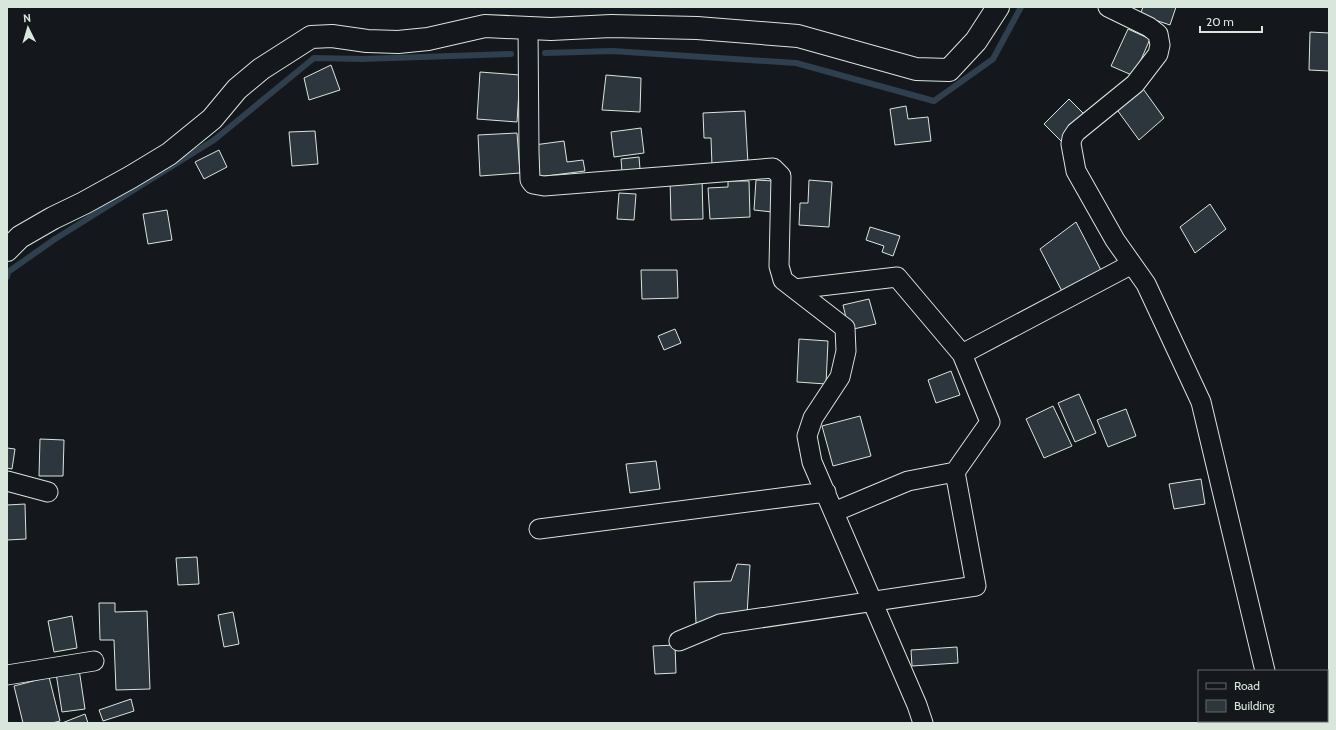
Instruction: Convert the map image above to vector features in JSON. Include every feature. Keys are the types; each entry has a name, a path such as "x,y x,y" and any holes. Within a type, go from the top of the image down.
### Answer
{"street":[{"path":"7,250 20,237 131,177 169,154 212,119 237,89 261,69 311,37 332,36 367,42 398,42 428,39 486,26 551,28 611,26 698,28 798,36 916,69 950,70 976,41 998,7"},
{"path":"1108,7 1149,27 1158,34 1160,45 1158,54 1135,84 1076,132 1072,138 1071,144 1076,170 1115,240 1146,284 1201,402 1265,670"},
{"path":"528,27 529,159 530,180 533,184 544,186 773,168 780,176 779,266 783,280 845,328 846,351 840,377 813,418 807,436 812,462 917,705 923,723"},
{"path":"962,354 1132,264"},
{"path":"795,289 898,277 962,354 990,422 955,472 908,481 834,512"},
{"path":"679,641 720,624 976,586 955,472"},
{"path":"7,481 48,492"},
{"path":"540,529 826,492"},
{"path":"7,675 94,661"}],"building":[{"path":"1143,7 1176,7 1170,25 1140,15"},
{"path":"1128,29 1150,39 1134,76 1111,66"},
{"path":"1310,32 1329,33 1329,71 1309,70"},
{"path":"331,65 340,90 309,100 304,78"},
{"path":"480,72 520,75 517,122 477,119"},
{"path":"606,75 641,78 640,112 602,110"},
{"path":"1141,86 1164,118 1139,140 1115,107"},
{"path":"1069,99 1086,116 1061,141 1044,124"},
{"path":"906,106 908,119 928,117 931,141 895,145 890,109"},
{"path":"745,111 748,164 712,166 711,138 704,138 703,113"},
{"path":"641,128 644,153 614,157 611,132"},
{"path":"315,131 318,164 292,166 289,132"},
{"path":"517,133 520,173 480,176 478,135"},
{"path":"564,141 567,162 583,160 585,171 538,177 534,145"},
{"path":"219,150 227,167 204,179 195,162"},
{"path":"639,157 640,169 622,171 621,159"},
{"path":"702,177 703,219 671,220 670,179"},
{"path":"756,180 774,181 772,212 754,210"},
{"path":"809,180 832,182 829,227 799,225 800,203 808,203"},
{"path":"728,181 749,181 750,217 710,219 708,188 728,187"},
{"path":"619,193 636,194 634,220 617,219"},
{"path":"1210,204 1226,229 1195,253 1180,227"},
{"path":"167,210 172,240 148,244 143,214"},
{"path":"1076,222 1103,274 1064,295 1040,249"},
{"path":"870,227 900,236 893,256 882,252 884,246 866,240"},
{"path":"641,270 677,270 678,298 642,299"},
{"path":"869,299 876,324 849,330 843,305"},
{"path":"675,329 681,343 664,350 658,336"},
{"path":"799,339 828,341 826,384 797,382"},
{"path":"951,371 960,395 936,403 928,380"},
{"path":"1079,394 1096,433 1075,442 1058,403"},
{"path":"1053,406 1072,446 1044,458 1026,419"},
{"path":"1126,409 1136,436 1108,447 1097,420"},
{"path":"860,416 871,456 833,466 822,426"},
{"path":"40,439 64,440 63,476 39,476"},
{"path":"7,448 15,449 12,469 7,468"},
{"path":"656,461 660,489 630,493 626,464"},
{"path":"1201,479 1205,504 1174,509 1169,484"},
{"path":"25,504 26,539 7,540 7,505"},
{"path":"197,557 199,584 178,585 176,558"},
{"path":"737,564 750,565 747,615 696,623 694,582 731,581"},
{"path":"99,603 115,603 115,612 147,611 150,689 116,690 114,640 100,640"},
{"path":"233,612 239,644 224,647 218,615"},
{"path":"72,616 77,648 54,652 48,621"},
{"path":"675,645 676,673 655,674 653,646"},
{"path":"957,647 958,663 912,666 911,650"},
{"path":"79,669 85,709 62,712 56,673"},
{"path":"49,677 60,721 52,723 23,723 14,686"},
{"path":"131,699 134,711 103,721 99,710"},
{"path":"85,714 88,723 62,723"}],"waterway":[{"path":"545,53 612,51 796,63 934,101 993,59 1021,7"},
{"path":"7,277 8,272 55,239 214,140 314,58 362,59 511,54"}]}
